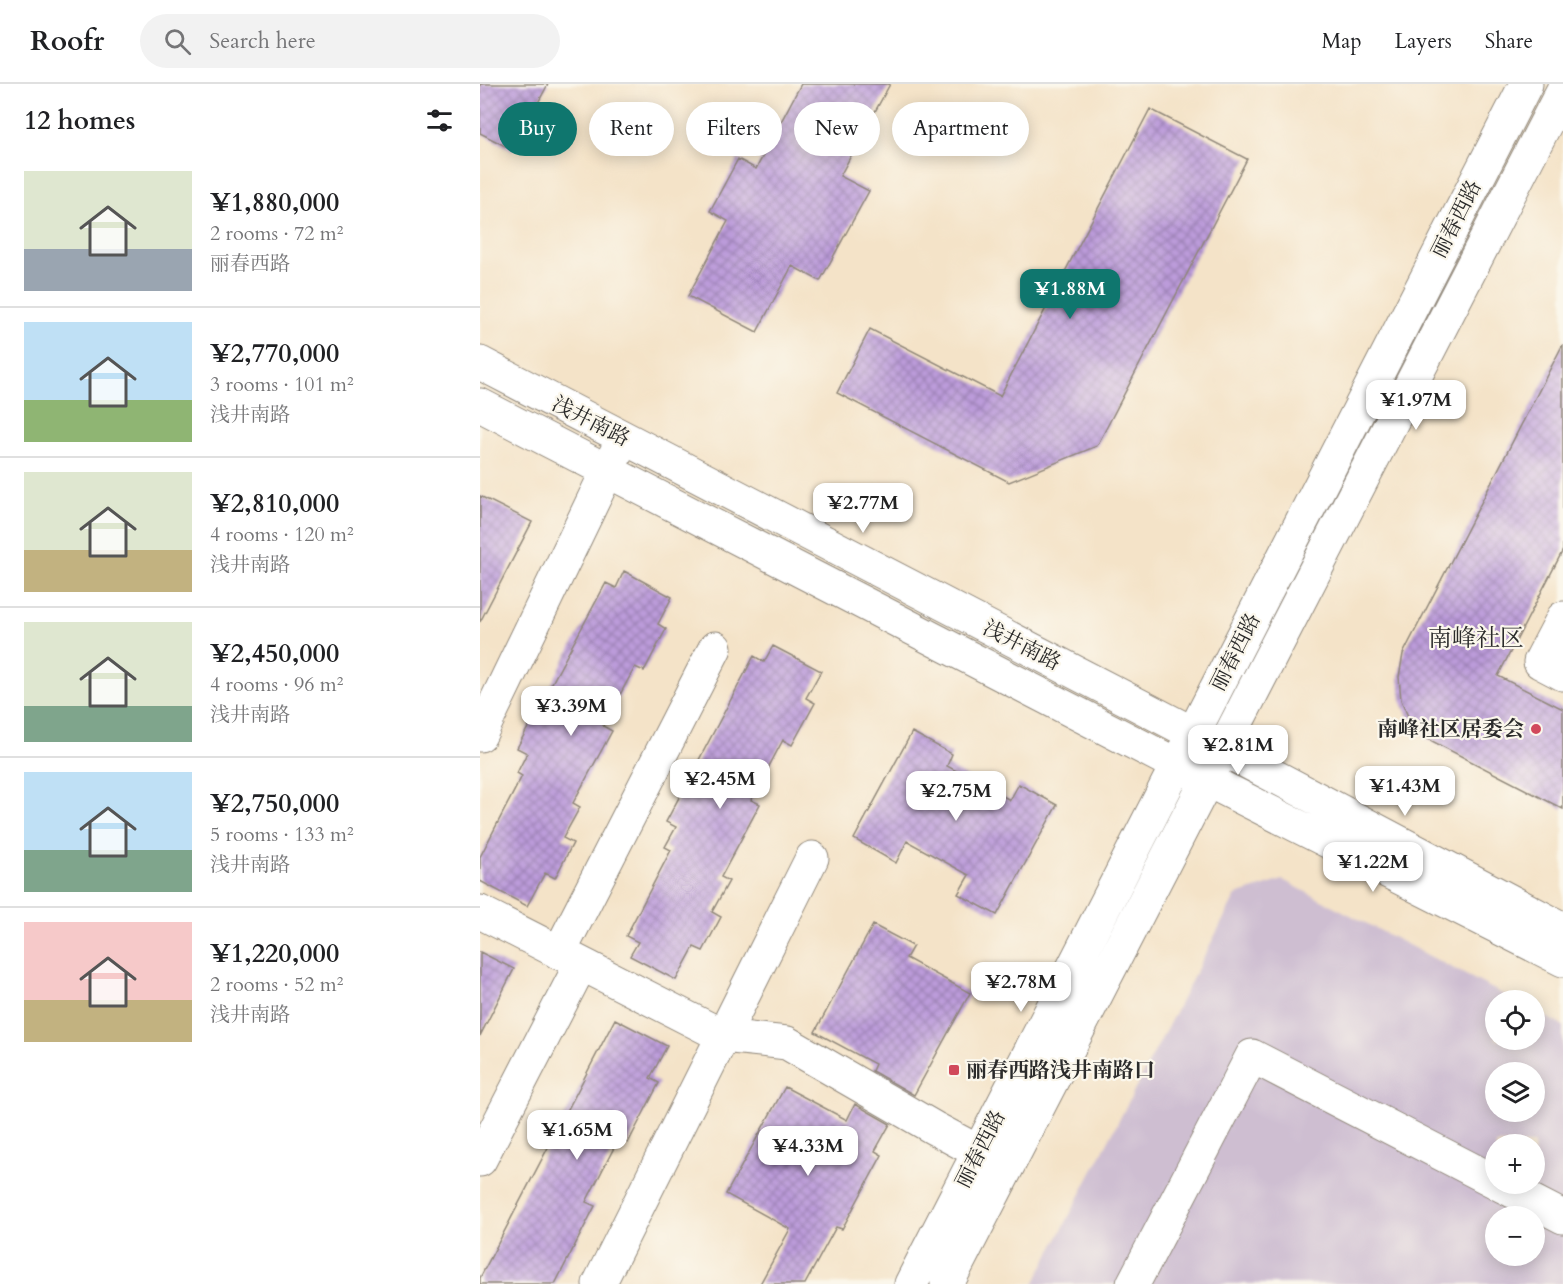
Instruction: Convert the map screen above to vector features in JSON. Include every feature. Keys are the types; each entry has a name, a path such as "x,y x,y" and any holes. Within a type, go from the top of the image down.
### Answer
{"main road":[{"name":"丽春西路","path":"911,1284 1526,84"},
{"name":"丽春西路","path":"947,1284 1563,90"},
{"name":"浅井南路","path":"480,363 1223,749 1563,929"},
{"name":"浅井南路","path":"480,405 1177,765 1563,960"},
{"path":"480,735 624,438"},
{"path":"1563,618 1540,662 1563,674"},
{"path":"480,1160 570,958 715,648"},
{"path":"599,1284 812,858"},
{"path":"480,912 723,1036 787,1043 979,1152"},
{"path":"1133,1284 1252,1056 1485,1177"},
{"path":"1518,1194 1563,1217"}],"shaded area":[{"path":"1283,880 1495,990 1485,990 1485,1050 1545,1050 1545,1016 1563,1026 1563,1284 1034,1284 1236,895"}],"building":[{"path":"480,84 548,84 538,102 498,102 498,142 480,133"},
{"path":"801,84 890,84 880,102 794,102 794,156 851,156 840,176 869,191 820,281 792,266 757,332 688,296 728,221 710,211 738,159 756,169 763,156 782,156 782,120"},
{"path":"1150,109 1247,159 1097,446 1009,482 837,393 870,329 1000,396"},
{"path":"1563,344 1563,550 1498,676 1563,709 1563,809 1426,738 1410,721 1401,700 1399,677 1403,654"},
{"path":"480,496 532,522 480,622"},
{"path":"624,571 672,597 658,624 666,629 644,671 635,667 603,726 612,731 573,803 580,807 563,838 573,843 555,878 545,873 527,906 480,881 480,857 522,776 517,773 527,753 517,748 606,583 616,588"},
{"path":"773,646 821,671 806,698 815,703 792,745 783,740 751,800 760,804 721,877 729,881 712,912 721,917 703,951 694,947 676,980 630,956 638,942 626,936 671,850 665,847 676,827 666,822 754,656 764,662"},
{"path":"912,732 952,754 947,766 1010,800 1019,784 1057,805 997,915 958,894 969,875 907,841 896,863 854,839"},
{"path":"873,925 913,946 906,958 970,993 914,1095 872,1071 875,1064 815,1032"},
{"path":"480,952 514,969 480,1036"},
{"path":"615,1019 667,1046 650,1078 659,1083 628,1143 619,1138 586,1202 595,1206 555,1284 480,1284 480,1278"},
{"path":"785,1087 847,1120 855,1104 890,1124 875,1151 882,1155 842,1229 836,1227 805,1284 760,1284 790,1229 726,1194"}],"place":[{"name":"南峰社区居委会","path":"1536,729"},
{"name":"丽春西路浅井南路口","path":"954,1070"}],"district":[{"name":"南峰社区","path":"1476,638"}]}
